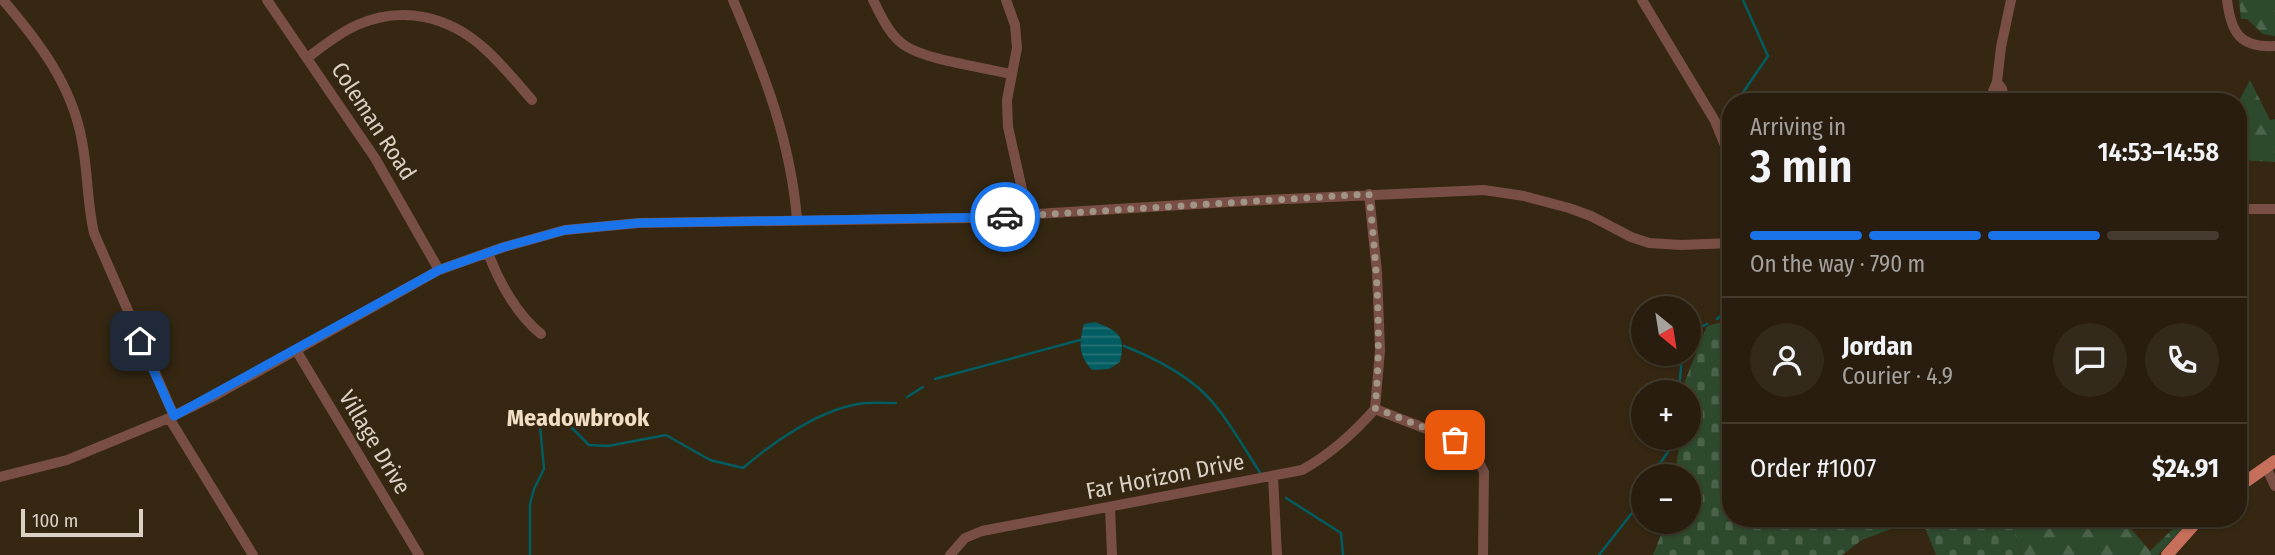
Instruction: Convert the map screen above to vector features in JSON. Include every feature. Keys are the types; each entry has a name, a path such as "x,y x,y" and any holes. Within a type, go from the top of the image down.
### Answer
{"main road":[{"path":"2247,481 2271,464"},
{"path":"2167,555 2192,527"}],"street":[{"path":"3,0 51,61 71,101 83,146 89,212 94,233 172,417 253,555"},
{"name":"Coleman Road","path":"267,0 390,183 439,270"},
{"path":"733,0 771,92 792,170 797,220"},
{"path":"873,0 890,31 904,46 926,54 1010,74"},
{"path":"1006,0 1015,25 1017,48 1007,100 1008,127 1025,193 1028,216"},
{"path":"1642,0 1715,121 1722,138"},
{"path":"1993,93 2011,0"},
{"path":"2228,0 2230,18 2241,38 2254,46 2275,46"},
{"path":"307,58 340,34 376,18 397,14 424,16 449,23 485,48 532,100"},
{"path":"1997,82 2003,93"},
{"path":"0,477 67,460 172,417 439,270 537,237 581,227 639,223 1028,216 1369,194 1495,190 1569,208 1649,243 1722,243"},
{"path":"1369,194 1377,272 1380,350 1375,408 1455,440 1473,452 1484,472 1483,555"},
{"path":"2247,209 2275,209"},
{"path":"488,253 497,274 526,322 541,334"},
{"name":"Village Drive","path":"296,350 419,555"},
{"name":"Far Horizon Drive","path":"950,555 965,538 982,531 1302,470 1325,457 1353,433 1375,408"},
{"path":"2271,464 2275,486"},
{"path":"1273,476 1278,555"},
{"path":"1110,508 1112,555"}],"green space":[{"path":"2239,0 2275,0 2275,36 2263,34 2247,19 2241,19"},
{"path":"2250,80 2270,120 2275,119 2275,162 2247,160 2247,93 2243,93"},
{"path":"1722,322 1722,527 1896,527 1862,540 1842,555 1653,555 1661,534 1701,534 1701,464 1677,464 1678,450 1701,450 1701,380 1685,380 1691,366 1701,366 1701,341 1707,326"},
{"path":"1925,527 2012,527 2022,555 1936,555"},
{"path":"2012,527 2130,527 2150,551 2175,527 2184,527 2158,555 2022,555"}],"water":[{"path":"1095,322 1110,328 1121,340 1120,362 1109,369 1092,370 1082,354 1084,324"}],"waterway":[{"path":"1743,0 1768,56 1743,93"},
{"path":"1717,319 1722,315"},
{"path":"1701,327 1707,324"},
{"path":"935,379 1080,340"},
{"path":"1124,346 1166,366 1204,393 1227,422 1261,474"},
{"path":"1680,380 1681,366"},
{"path":"907,397 923,387"},
{"path":"530,555 530,504 544,469 540,426 555,417 566,422 589,445 608,446 666,435 710,460 743,468 782,438 827,413 858,404 896,403"},
{"path":"1659,464 1669,450"},
{"path":"1286,498 1341,533 1343,555"},
{"path":"1599,555 1631,514"}],"way so far":[{"path":"1005,217 1369,194 1377,272 1380,350 1375,408 1455,440"}],"district":[{"name":"Meadowbrook","path":"578,418"}],"route":[{"path":"140,341 174,416 439,270 504,247 565,230 639,223 1005,217"}]}
